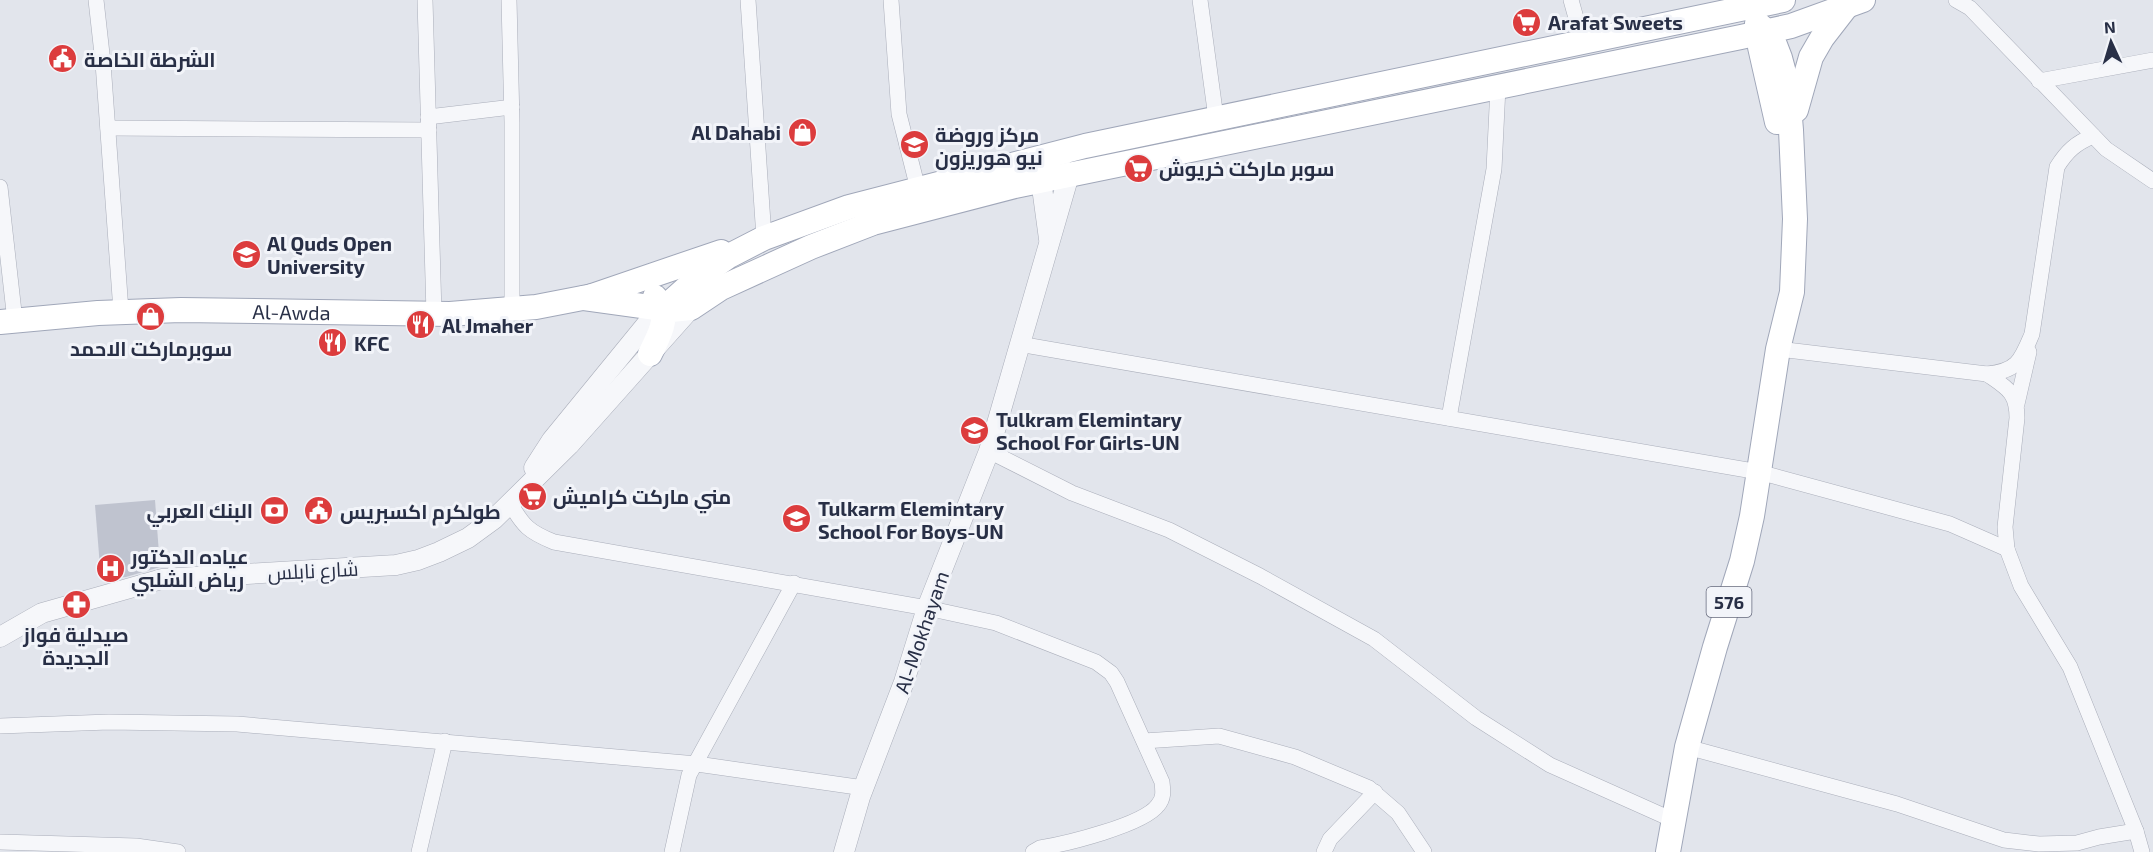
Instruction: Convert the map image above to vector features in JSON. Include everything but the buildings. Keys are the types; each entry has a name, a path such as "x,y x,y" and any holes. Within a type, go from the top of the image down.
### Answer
{"main road":[{"path":"663,309 691,308 721,288 811,247 873,223 930,206 1041,180 1697,47 1772,13 1788,0"},
{"path":"584,298 849,207 1047,156 1216,118 1733,11 1766,16 1791,26 1854,4"},
{"path":"1791,130 1803,79 1811,57 1822,38 1854,4"},
{"path":"1766,16 1765,66 1776,118 1780,178 1778,350"},
{"path":"1766,16 1787,84 1795,219 1792,292 1778,350"},
{"path":"1697,47 1737,52 1765,66"},
{"path":"663,309 699,277 729,256 764,238"},
{"path":"584,298 617,290 652,294 663,309 663,326 650,354"},
{"name":"Al-Awda","path":"7,322 121,311 434,314 512,309 584,298"},
{"name":"576","path":"1668,852 1687,747 1742,561 1752,516 1778,350"}],"street":[{"path":"96,0 121,311"},
{"path":"425,0 434,314"},
{"path":"509,0 512,107 512,309"},
{"path":"748,0 764,238"},
{"path":"891,0 899,114 918,189"},
{"path":"1200,0 1216,118"},
{"path":"1571,0 1583,43"},
{"path":"1956,0 1968,4 2106,149 2153,181"},
{"path":"2039,81 2153,60"},
{"path":"1449,418 1494,169 1498,87"},
{"path":"108,128 429,123 512,107"},
{"path":"2093,136 2077,143 2067,152 2057,167 2032,334 2017,404 2005,527 2007,549 2021,586 2070,668 2136,831 2142,852"},
{"path":"1049,239 1041,180 1047,156 1069,175"},
{"name":"Al-Mokhayam","path":"844,852 864,788 904,682 927,608 989,451 1069,175"},
{"path":"0,187 7,322"},
{"path":"510,503 568,445 691,308"},
{"path":"510,503 552,440 650,320 663,309"},
{"path":"1778,350 1988,374 2004,373 2015,367 2024,354 2032,334"},
{"path":"1019,344 1759,472 1950,524 2007,549"},
{"path":"1988,374 2013,394 2017,404"},
{"path":"989,451 1072,492 1169,530 1260,576 1374,639 1476,718 1550,765 1673,820"},
{"path":"510,503 521,522 529,530 554,542 794,583 996,623 1104,667 1117,682 1164,791 1157,807 1117,828 1040,848 1033,852"},
{"name":"شارع نابلس","path":"0,637 42,613 162,579 396,565 418,560 468,538 494,519 510,503"},
{"path":"672,852 688,767 710,738 794,583"},
{"path":"0,726 110,722 237,724 445,741 864,788"},
{"path":"1144,741 1220,736 1295,757 1375,792 1398,813 1424,852"},
{"path":"419,852 445,741"},
{"path":"1687,747 1897,804 2004,840 2039,844 2077,843 2136,831"},
{"path":"1324,852 1330,839 1375,792"},
{"path":"0,842 136,846 178,852"}],"place":[{"name":"Arafat Sweets","path":"1527,22"},
{"name":"الشرطة الخاصة","path":"63,59"},
{"name":"Al Dahabi","path":"802,132"},
{"name":"مركز وروضة نيو هوريزون","path":"914,145"},
{"name":"سوبر ماركت خريوش","path":"1138,168"},
{"name":"Al Quds Open University","path":"246,254"},
{"name":"سوبرماركت الاحمد","path":"151,317"},
{"name":"Al Jmaher","path":"421,325"},
{"name":"KFC","path":"333,343"},
{"name":"Tulkram Elemintary School For Girls-UN","path":"975,431"},
{"name":"مني ماركت كراميش","path":"532,496"},
{"name":"البنك العربي","path":"274,510"},
{"name":"طولكرم اكسبريس","path":"319,511"},
{"name":"Tulkarm Elemintary School For Boys-UN","path":"797,519"},
{"name":"عياده الدكتور رياض الشلبي","path":"110,568"},
{"name":"صيدلية فواز الجديدة","path":"76,604"}]}
